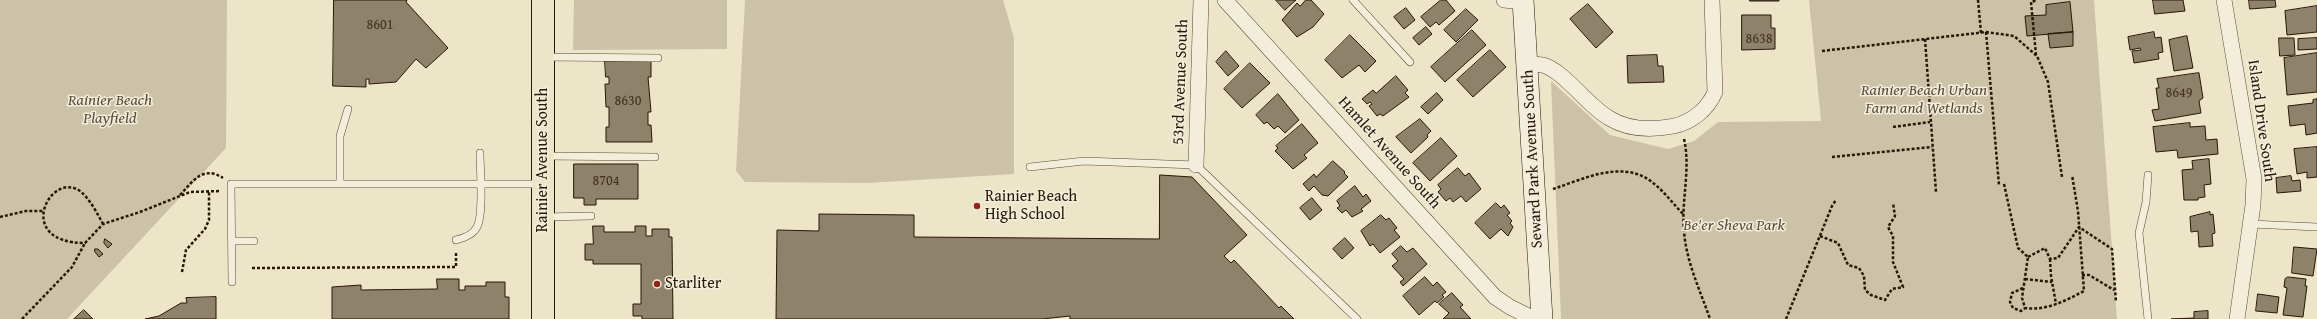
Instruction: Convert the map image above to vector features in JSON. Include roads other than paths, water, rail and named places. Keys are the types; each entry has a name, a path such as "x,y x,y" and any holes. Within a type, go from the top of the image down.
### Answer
{"main road":[{"name":"Rainier Avenue South","path":"543,0 544,319"}],"street":[{"name":"53rd Avenue South","path":"1196,165 1201,0"},
{"name":"Hamlet Avenue South","path":"1226,0 1495,296 1510,307 1534,319"},
{"path":"1527,65 1542,65 1555,71 1609,119 1624,125 1661,128 1680,125 1699,114 1710,103 1715,92 1712,0"},
{"name":"Island Drive South","path":"2224,0 2254,179 2251,224 2237,319"},
{"name":"Seward Park Avenue South","path":"1517,1 1527,65 1542,319"}],"lane":[{"path":"1353,0 1410,62"},
{"path":"543,57 658,58"},
{"path":"340,184 340,136 348,108"},
{"path":"456,240 469,236 477,228 480,217 480,152"},
{"path":"543,156 655,157"},
{"path":"1030,168 1084,161 1196,165 1357,319"},
{"path":"2148,175 2146,202 2140,233 2148,319"},
{"path":"232,282 232,188 340,184 543,184"},
{"path":"543,217 591,216"},
{"path":"2251,224 2317,227"},
{"path":"232,241 254,241"}],"place":[{"name":"Rainier Beach High School","path":"977,206"},
{"name":"Starliter","path":"657,284"}],"park label":[{"name":"Rainier Beach Urban Farm and Wetlands","path":"1924,100"},
{"name":"Rainier Beach Playfield","path":"110,110"},
{"name":"Be'er Sheva Park","path":"1734,226"}]}
